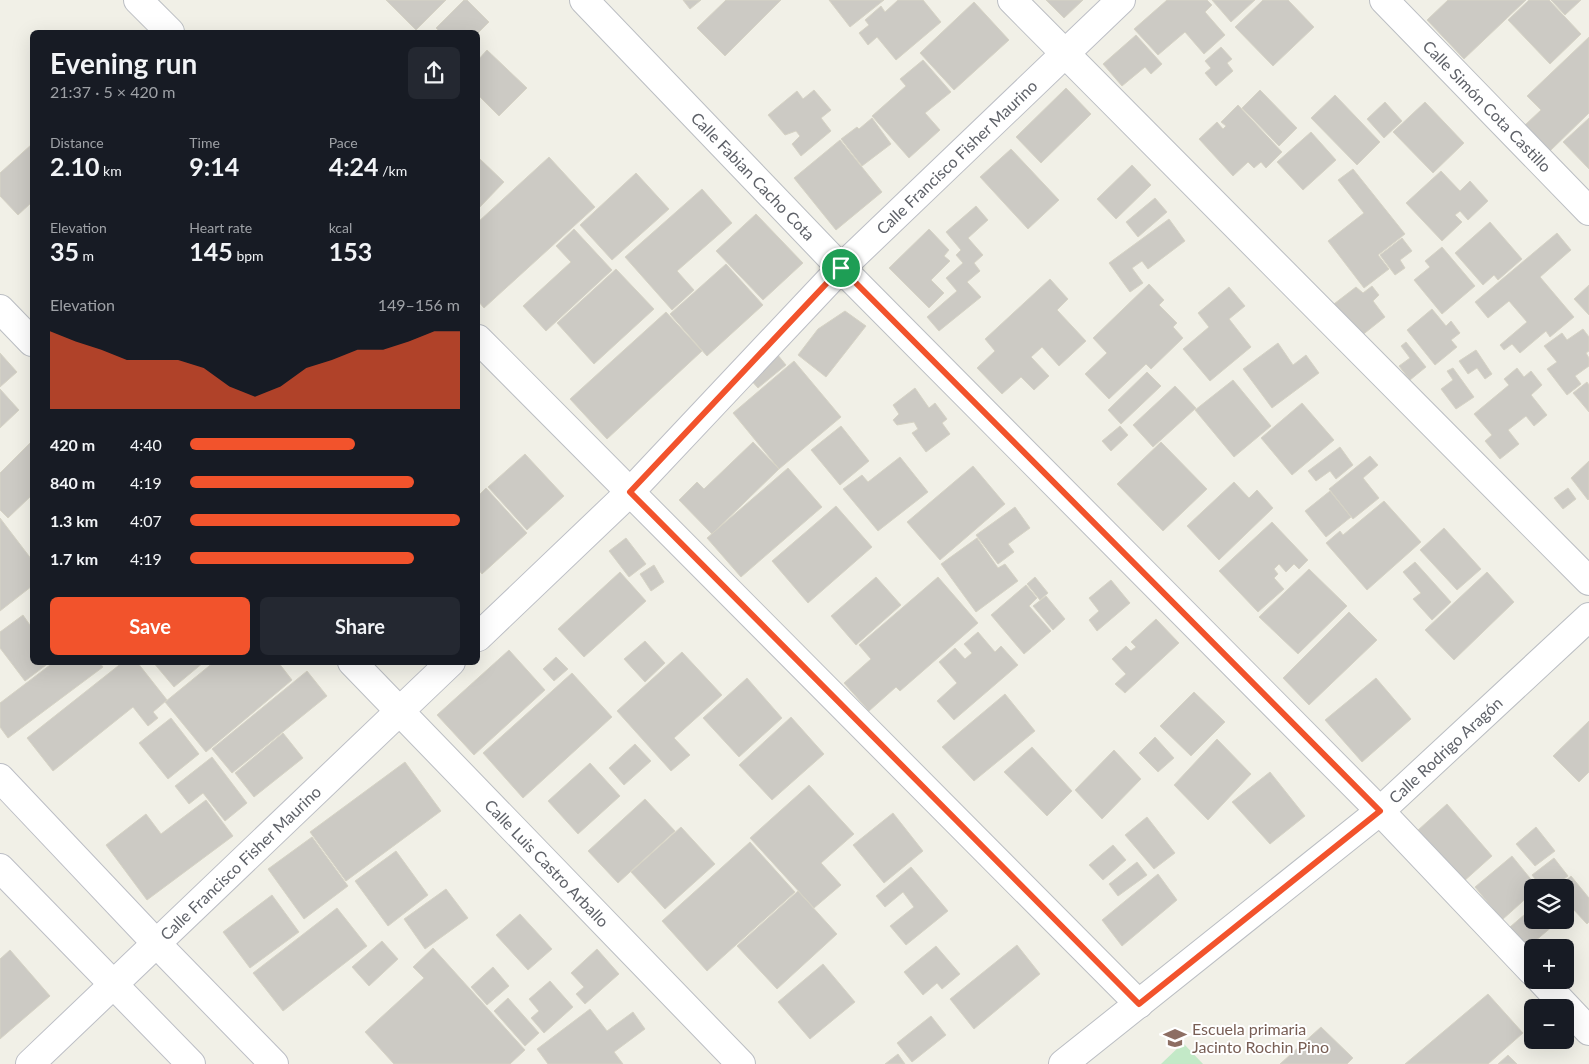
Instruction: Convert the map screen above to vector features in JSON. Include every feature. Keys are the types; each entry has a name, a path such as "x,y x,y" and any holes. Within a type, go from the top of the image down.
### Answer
{"street":[{"path":"138,0 168,30"},
{"name":"Calle Fabian Cacho Cota","path":"584,0 841,268 1380,811 1524,963"},
{"path":"1012,0 1589,581"},
{"name":"Calle Francisco Fisher Maurino","path":"480,635 630,492 841,268 1121,0"},
{"name":"Calle Simón Cota Castillo","path":"1384,0 1589,211"},
{"path":"0,309 30,340"},
{"path":"480,341 1139,1004"},
{"name":"Calle Rodrigo Aragón","path":"1063,1064 1380,811 1589,618"},
{"name":"Calle Luis Castro Arballo","path":"355,665 741,1064"},
{"name":"Calle Francisco Fisher Maurino","path":"30,1064 448,665"},
{"path":"0,778 274,1064"},
{"path":"0,868 191,1064"},
{"path":"1549,989 1589,1031"}],"green space":[{"path":"1183,1043 1203,1064 1161,1064"}],"building":[{"path":"386,0 446,0 416,30"},
{"path":"464,0 467,0 489,22 480,31 438,30 436,28"},
{"path":"683,0 701,0 690,9"},
{"path":"726,0 781,0 725,56 697,28"},
{"path":"829,0 884,0 850,27"},
{"path":"898,0 923,0 941,22 896,60 877,37 868,45 859,33 869,25 865,20 881,6 885,12"},
{"path":"1046,0 1083,0 1064,18"},
{"path":"1167,0 1207,0 1212,5 1205,12 1225,35 1204,54 1185,32 1158,55 1134,29"},
{"path":"1212,0 1255,0 1231,22"},
{"path":"1263,0 1288,0 1314,27 1273,66 1235,27"},
{"path":"1448,0 1526,0 1464,59 1427,20"},
{"path":"1529,0 1549,0 1581,34 1550,64 1508,20"},
{"path":"1551,0 1581,0 1565,15"},
{"path":"974,2 1009,40 954,90 920,53"},
{"path":"1136,35 1162,64 1151,74 1145,67 1122,86 1103,64"},
{"path":"1589,37 1589,113 1550,151 1525,125 1541,110 1527,96"},
{"path":"1221,47 1232,59 1227,63 1233,71 1216,86 1205,73 1211,68 1205,61"},
{"path":"487,50 527,88 499,116 480,97 480,58"},
{"path":"923,60 951,92 925,113 940,130 909,158 872,116 906,86 900,79"},
{"path":"1066,88 1091,114 1041,163 1016,137"},
{"path":"814,90 831,110 821,118 831,131 801,156 792,144 800,136 796,131 785,135 768,115 797,91 803,99"},
{"path":"1260,90 1297,128 1279,146 1242,108"},
{"path":"1335,95 1380,142 1357,165 1311,118"},
{"path":"1385,102 1402,121 1384,138 1367,119"},
{"path":"1425,102 1464,143 1433,173 1393,132"},
{"path":"1238,105 1282,152 1266,168 1261,162 1254,168 1248,162 1233,176 1199,139 1217,122 1223,129 1226,126 1221,122"},
{"path":"872,118 891,144 862,166 841,139 857,127 859,129"},
{"path":"1589,118 1589,169 1563,142"},
{"path":"1311,132 1336,160 1303,190 1277,162"},
{"path":"840,140 882,192 836,230 794,178"},
{"path":"30,146 30,204 18,215 0,196 0,173"},
{"path":"1011,149 1059,200 1028,229 980,177"},
{"path":"549,157 595,207 484,308 480,303 480,220"},
{"path":"480,159 504,182 480,207"},
{"path":"1132,165 1151,185 1116,219 1097,199"},
{"path":"1353,169 1405,234 1378,255 1389,269 1364,288 1328,241 1364,213 1338,180"},
{"path":"1441,171 1460,191 1470,181 1488,201 1468,220 1460,211 1455,215 1462,222 1442,241 1406,203"},
{"path":"636,173 669,209 612,260 580,225"},
{"path":"702,189 732,223 677,271 694,290 672,310 625,257"},
{"path":"1155,198 1167,212 1138,237 1126,222"},
{"path":"976,206 988,220 968,238 983,255 974,263 980,271 967,282 981,297 939,331 927,317 957,291 946,278 963,263 956,255 961,250 946,232"},
{"path":"756,214 803,263 763,300 716,251"},
{"path":"1169,219 1185,241 1148,269 1142,261 1132,268 1143,283 1130,292 1109,263"},
{"path":"1490,222 1522,259 1498,280 1494,275 1483,285 1455,253"},
{"path":"574,229 612,270 546,331 523,306 571,262 556,246"},
{"path":"929,229 949,250 944,256 950,261 931,280 944,293 929,308 889,268"},
{"path":"1557,233 1571,250 1540,277 1574,317 1550,337 1546,331 1520,353 1512,344 1504,350 1500,345 1527,322 1509,301 1488,318 1475,302"},
{"path":"1402,238 1412,251 1400,260 1405,268 1395,275 1380,255"},
{"path":"1442,247 1475,286 1442,314 1414,280 1430,267 1425,261"},
{"path":"726,264 763,305 707,356 670,314"},
{"path":"616,269 654,309 594,364 557,323"},
{"path":"1050,279 1068,299 1057,310 1086,341 1059,366 1042,347 1031,357 1049,376 1034,390 1021,377 1002,394 977,368 995,351 985,339"},
{"path":"1149,284 1164,300 1159,305 1177,323 1173,327 1183,338 1151,369 1146,364 1109,399 1085,374 1107,353 1093,338"},
{"path":"1589,285 1589,315 1574,299"},
{"path":"1372,286 1379,295 1373,301 1385,317 1356,340 1330,307 1356,287 1363,293"},
{"path":"1229,287 1245,306 1229,319 1251,347 1210,381 1183,349 1209,327 1198,313"},
{"path":"1432,309 1446,326 1451,321 1460,333 1451,340 1457,347 1435,365 1407,330"},
{"path":"845,311 866,326 826,377 798,355 818,329"},
{"path":"666,312 702,351 607,439 570,399"},
{"path":"1583,329 1589,337 1589,351 1586,353 1589,358 1589,366 1575,376 1581,384 1567,395 1547,369 1557,362 1544,346 1562,333 1567,340"},
{"path":"1406,342 1426,367 1410,380 1399,366 1410,358 1401,346"},
{"path":"1278,343 1293,365 1306,355 1319,373 1272,408 1243,369"},
{"path":"1476,350 1492,374 1485,379 1477,368 1468,374 1459,361"},
{"path":"0,353 17,372 0,387"},
{"path":"777,354 786,365 758,388 749,378"},
{"path":"794,361 841,417 779,469 733,413"},
{"path":"1453,368 1474,397 1456,409 1441,389 1453,380 1447,371"},
{"path":"1517,368 1524,377 1531,371 1542,385 1531,395 1547,415 1534,426 1526,416 1508,430 1519,444 1500,459 1485,441 1492,435 1474,414 1509,385 1504,379"},
{"path":"1147,372 1161,386 1121,424 1108,410"},
{"path":"1233,380 1271,426 1234,457 1195,410"},
{"path":"1587,382 1589,385 1589,412 1573,393"},
{"path":"1175,386 1196,408 1153,447 1133,425"},
{"path":"915,388 929,408 935,403 947,419 942,423 950,434 926,452 912,433 918,429 914,422 897,425 893,420 899,414 893,405"},
{"path":"0,389 19,410 0,428"},
{"path":"1302,403 1334,440 1292,475 1261,438"},
{"path":"841,426 869,461 840,485 811,450"},
{"path":"1120,426 1128,435 1111,451 1102,441"},
{"path":"753,442 779,469 712,534 679,500 697,482 704,489"},
{"path":"1161,442 1207,489 1163,531 1117,484"},
{"path":"30,443 30,497 8,518 0,510 0,473"},
{"path":"1340,447 1353,465 1336,479 1330,471 1316,481 1308,471"},
{"path":"525,454 564,496 527,530 488,487"},
{"path":"1370,456 1378,465 1363,478 1379,498 1353,519 1329,489"},
{"path":"900,457 928,492 878,531 843,489 862,475 868,482"},
{"path":"1589,461 1589,499 1588,500 1571,478"},
{"path":"973,466 1005,504 940,560 907,522"},
{"path":"788,468 822,507 741,577 707,538"},
{"path":"1234,482 1249,498 1257,490 1273,508 1219,560 1187,526"},
{"path":"486,488 527,533 482,574 480,572 480,494"},
{"path":"1568,488 1576,499 1563,509 1554,498"},
{"path":"1330,491 1351,517 1326,537 1305,511"},
{"path":"1384,501 1421,542 1367,590 1326,543 1340,531 1343,535"},
{"path":"836,506 872,547 808,603 772,561"},
{"path":"1015,507 1030,528 1008,544 1014,552 998,564 976,535"},
{"path":"0,518 30,557 30,588 0,611"},
{"path":"1272,522 1308,560 1299,569 1294,564 1286,572 1279,564 1274,569 1278,574 1274,578 1284,589 1258,612 1219,571"},
{"path":"1444,528 1481,569 1457,590 1420,550"},
{"path":"626,538 646,564 629,577 609,551"},
{"path":"977,538 998,568 1005,564 1018,581 976,612 941,564"},
{"path":"1415,562 1451,602 1432,620 1413,599 1421,593 1403,572"},
{"path":"654,565 664,582 651,591 640,574"},
{"path":"1309,569 1347,606 1298,654 1259,617"},
{"path":"620,572 646,601 584,657 558,629"},
{"path":"1487,572 1514,602 1454,660 1425,630"},
{"path":"876,577 901,605 856,645 831,616"},
{"path":"938,577 978,623 900,691 896,687 869,711 844,683 871,659 859,645"},
{"path":"1035,577 1048,593 1040,600 1027,584"},
{"path":"1111,580 1130,603 1097,631 1089,620 1099,611 1089,598"},
{"path":"1026,585 1037,598 1029,606 1051,631 1024,654 991,615"},
{"path":"1046,596 1065,619 1053,630 1033,606"},
{"path":"1349,612 1377,640 1309,705 1283,678"},
{"path":"23,615 30,625 30,665 46,665 25,681 0,648 0,632"},
{"path":"1156,619 1179,643 1125,693 1115,684 1126,674 1112,659 1126,646 1131,651 1136,647 1131,642"},
{"path":"978,632 995,652 1001,646 1018,665 954,720 937,701 957,683 939,662 955,648 965,659 972,653 964,644"},
{"path":"645,641 665,663 645,682 624,659"},
{"path":"509,650 545,690 474,755 437,715"},
{"path":"682,652 722,695 674,738 690,755 671,771 617,711"},
{"path":"556,657 568,669 554,681 543,669"},
{"path":"50,665 101,665 103,667 8,738 0,727 0,703"},
{"path":"119,665 139,665 167,700 153,712 158,718 148,726 133,707 53,771 27,738"},
{"path":"156,665 200,665 174,687"},
{"path":"210,665 280,665 292,680 206,752 165,702"},
{"path":"307,671 327,696 232,773 212,749"},
{"path":"572,673 612,717 523,798 483,753"},
{"path":"747,678 782,718 739,757 703,718"},
{"path":"1376,678 1411,719 1362,762 1325,720"},
{"path":"1194,692 1225,722 1191,756 1160,726"},
{"path":"1005,694 1035,731 974,781 942,747"},
{"path":"791,717 824,754 772,800 739,765"},
{"path":"171,718 199,754 168,779 139,743"},
{"path":"1589,721 1589,772 1579,782 1553,756"},
{"path":"283,733 303,758 254,797 235,773"},
{"path":"1155,737 1174,758 1158,772 1139,753"},
{"path":"1217,739 1251,774 1208,820 1174,785"},
{"path":"635,744 651,761 624,785 609,768"},
{"path":"1032,747 1072,791 1047,816 1004,772"},
{"path":"1114,750 1141,779 1102,819 1075,790"},
{"path":"212,757 247,803 225,821 203,793 189,804 175,786"},
{"path":"405,762 441,811 346,881 310,832"},
{"path":"590,763 620,796 578,834 548,801"},
{"path":"1270,772 1305,816 1270,844 1232,802"},
{"path":"809,785 854,834 821,863 841,885 814,908 750,838"},
{"path":"645,799 675,831 618,883 588,851"},
{"path":"206,800 233,836 147,900 106,845 146,814 161,834"},
{"path":"1447,804 1492,856 1463,882 1417,831"},
{"path":"893,813 923,851 884,883 853,845"},
{"path":"1147,817 1175,853 1154,869 1125,835"},
{"path":"681,827 715,864 665,909 631,872"},
{"path":"1536,827 1555,851 1535,866 1516,844"},
{"path":"312,837 348,886 304,919 268,869"},
{"path":"750,842 795,892 707,971 662,921"},
{"path":"1113,845 1126,860 1103,880 1089,865"},
{"path":"396,851 428,895 388,926 355,881"},
{"path":"1512,856 1531,879 1524,879 1524,900 1502,920 1475,887"},
{"path":"1554,858 1568,876 1564,879 1535,879 1532,875"},
{"path":"1137,862 1147,875 1118,896 1109,884"},
{"path":"911,867 948,911 906,945 890,926 914,907 903,892 885,907 876,896"},
{"path":"1158,874 1177,900 1122,946 1102,920"},
{"path":"1574,880 1589,898 1589,922 1587,924 1574,910"},
{"path":"446,889 468,918 425,949 404,919"},
{"path":"798,891 837,934 777,989 737,946"},
{"path":"272,895 299,932 250,968 223,932"},
{"path":"337,908 367,946 283,1011 253,973"},
{"path":"520,914 552,949 528,970 496,935"},
{"path":"1524,915 1524,929 1549,929 1537,939 1524,939 1524,943 1510,927"},
{"path":"382,941 398,959 369,986 352,967"},
{"path":"1017,945 1040,974 974,1029 950,999"},
{"path":"936,946 960,974 942,989 937,983 923,995 904,972"},
{"path":"433,948 525,1050 510,1064 394,1064 365,1032 424,978 413,967"},
{"path":"597,949 619,974 585,1004 576,994 584,987 571,973"},
{"path":"10,950 50,996 0,1039 0,959"},
{"path":"823,964 855,1002 810,1039 778,1002"},
{"path":"493,967 509,986 487,1005 471,987"},
{"path":"550,981 573,1007 544,1033 531,1018 539,1011 529,999"},
{"path":"1488,994 1523,1033 1488,1064 1405,1064"},
{"path":"508,998 539,1033 525,1046 494,1011"},
{"path":"590,1009 607,1031 633,1012 645,1029 614,1052 623,1064 548,1064 537,1049"},
{"path":"931,1016 946,1035 912,1062 897,1043"},
{"path":"1321,1027 1353,1058 1347,1064 1280,1064"},
{"path":"898,1054 905,1064 885,1064"},
{"path":"1508,1055 1517,1064 1498,1064"}],"place":[{"name":"Escuela primaria Jacinto Rochin Pino","path":"1175,1038"}],"route":[{"path":"841,268 1380,811 1139,1004 630,492 841,268"}]}
